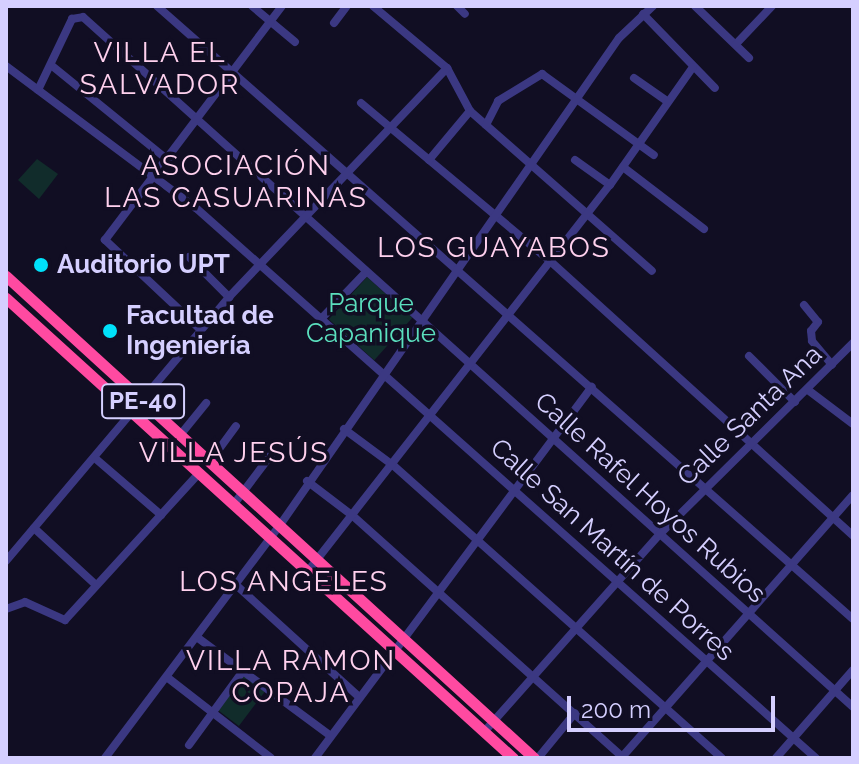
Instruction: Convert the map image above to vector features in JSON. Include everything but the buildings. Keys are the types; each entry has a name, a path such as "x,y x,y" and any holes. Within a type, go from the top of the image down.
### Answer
{"highway":[{"name":"PE-40","path":"6,276 536,758"},
{"name":"PE-40","path":"6,298 513,758"},
{"path":"184,459 194,446"}],"street":[{"path":"157,6 348,170 853,619"},
{"path":"252,6 295,42"},
{"path":"201,330 146,273 105,245 282,6"},
{"path":"334,23 347,6"},
{"path":"373,6 447,68 470,111 652,271"},
{"path":"457,6 465,14"},
{"path":"105,758 271,538 382,373 619,38 653,6"},
{"path":"695,6 749,58"},
{"path":"736,44 772,6"},
{"path":"643,14 715,88"},
{"name":"Calle Rafel Hoyos Rubios","path":"51,65 72,19 83,17 853,707"},
{"path":"38,90 51,65 168,160"},
{"name":"Calle San Martín de Porres","path":"6,66 156,177 260,264 816,758"},
{"path":"308,571 394,466 508,312 610,185 666,100 693,67"},
{"path":"6,561 96,459 229,297 305,219 389,124 447,68"},
{"path":"486,125 498,101 540,74 654,155"},
{"path":"634,78 666,100"},
{"path":"361,103 549,260 748,446 853,536"},
{"path":"429,160 470,111"},
{"path":"575,160 610,185"},
{"path":"623,167 704,229"},
{"path":"189,257 229,297"},
{"path":"321,319 366,272"},
{"path":"804,305 818,322 811,331 812,341 832,365"},
{"name":"Calle Santa Ana","path":"484,732 660,534 853,343"},
{"path":"749,356 795,402"},
{"path":"315,758 358,696 441,595 592,387"},
{"path":"808,390 853,424"},
{"path":"181,434 206,403"},
{"path":"211,460 236,426"},
{"path":"344,429 394,466 722,758"},
{"path":"234,504 274,451"},
{"path":"96,459 161,515"},
{"path":"6,609 25,602 65,620 199,473"},
{"path":"307,481 353,516 623,757 853,495"},
{"path":"34,528 96,585"},
{"path":"235,584 358,696"},
{"path":"198,638 331,736"},
{"path":"776,758 853,670"},
{"path":"189,745 243,671"},
{"path":"168,678 271,758"},
{"path":"536,758 575,713"}],"green space":[{"path":"37,159 58,174 39,199 18,180"},
{"name":"Parque Capanique","path":"367,277 412,318 374,360 329,319"},
{"path":"244,676 265,692 239,726 218,710"}],"place":[{"name":"Auditorio UPT","path":"41,265"},
{"name":"Facultad de Ingeniería","path":"110,331"}],"district":[{"name":"VILLA EL SALVADOR","path":"160,69"},
{"name":"ASOCIACIÓN LAS CASUARINAS","path":"236,182"},
{"name":"LOS GUAYABOS","path":"494,248"},
{"name":"VILLA JESÚS","path":"234,453"},
{"name":"LOS ANGELES","path":"284,582"},
{"name":"VILLA RAMON COPAJA","path":"291,677"}]}
